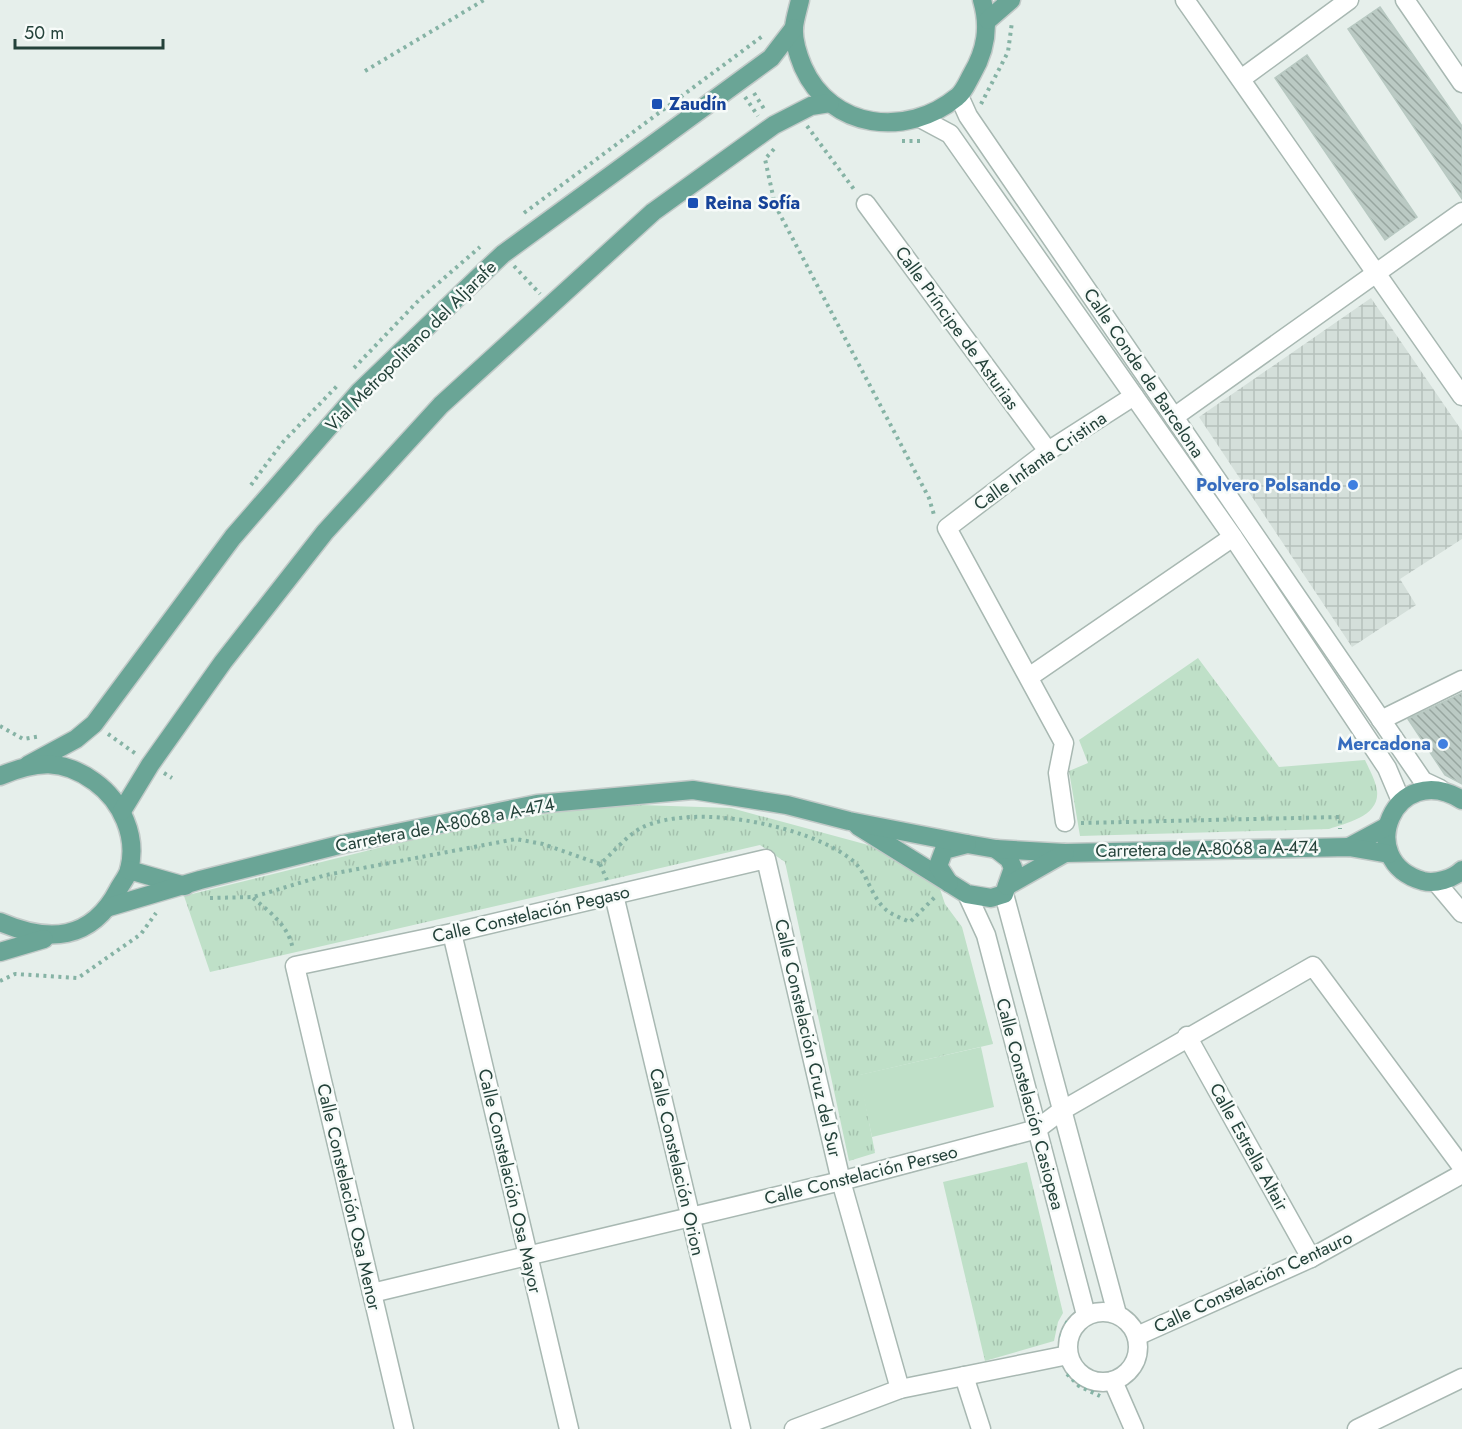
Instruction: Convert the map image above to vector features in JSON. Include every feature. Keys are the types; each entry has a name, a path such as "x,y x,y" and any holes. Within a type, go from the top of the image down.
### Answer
{"main road":[{"name":"Vial Metropolitano del Aljarafe","path":"800,0 794,28 797,54 808,79 830,103 865,120 898,124 922,119 959,96 983,55 988,20 982,0"},
{"path":"988,20 1011,0"},
{"name":"Vial Metropolitano del Aljarafe","path":"0,776 28,765 76,739 94,724 232,537 360,391 503,254 771,58 794,28"},
{"path":"122,811 150,765 223,662 325,532 441,405 653,212 767,130 811,106 830,103"},
{"name":"Vial Metropolitano del Aljarafe","path":"0,952 67,933 94,921 109,908 129,870 131,840 122,811 110,793 79,770 50,764 28,765"},
{"path":"1461,874 1436,882 1412,878 1399,868 1389,854 1386,827 1392,812 1401,801 1418,791 1440,789 1462,800"},
{"name":"Carretera de A-8068 a A-474","path":"109,908 193,883 344,844 548,803 693,790 787,805 849,821 968,844"},
{"name":"Carretera de A-8068 a A-474","path":"849,821 946,886"},
{"path":"1345,847 1386,827"},
{"path":"968,844 996,849 1009,859 1013,868 1005,890 991,898 967,894 946,886 938,866 944,850 968,844"},
{"name":"Carretera de A-8068 a A-474","path":"996,849 1065,853 1345,847 1389,854"},
{"name":"Carretera de A-8068 a A-474","path":"1005,890 1065,853"},
{"path":"129,870 193,883"},
{"name":"Vial Metropolitano del Aljarafe","path":"0,922 25,933 67,933"}],"street":[{"path":"1185,0 1462,396"},
{"path":"1240,79 1349,0"},
{"path":"1405,0 1462,83"},
{"name":"Calle Conde de Barcelona","path":"959,96 968,116 1423,781 1440,789"},
{"name":"Calle Conde de Barcelona","path":"922,119 950,134 1233,537 1387,768 1401,801"},
{"name":"Calle Príncipe de Asturias","path":"866,204 1048,451"},
{"path":"1174,417 1462,212"},
{"name":"Calle Infanta Cristina","path":"941,524 1134,396"},
{"path":"941,524 1029,677 1064,743 1058,772 1065,822"},
{"path":"1029,677 1233,537"},
{"path":"1381,720 1462,680"},
{"name":"Calle Constelación Pegaso","path":"295,966 452,933 766,860"},
{"name":"Calle Constelación Cruz del Sur","path":"766,860 841,1181 900,1389"},
{"path":"1436,882 1462,913"},
{"name":"Calle Constelación Casiopea","path":"1005,890 1061,1111 1117,1314"},
{"name":"Calle Constelación Casiopea","path":"967,894 986,935 1086,1315"},
{"name":"Calle Constelación Orion","path":"614,895 741,1429"},
{"name":"Calle Constelación Osa Mayor","path":"452,933 568,1429"},
{"name":"Calle Constelación Osa Menor","path":"295,966 404,1429"},
{"name":"Calle Constelación Perseo","path":"372,1293 841,1181 1037,1129 1061,1111 1187,1036 1313,966 1462,1167"},
{"name":"Calle Estrella Altair","path":"1187,1036 1311,1258"},
{"name":"Calle Constelación Centauro","path":"1137,1336 1311,1258 1462,1174"},
{"path":"1105,1311 1117,1314 1131,1325 1137,1336 1138,1355 1124,1376 1113,1381 1089,1380 1073,1366 1068,1355 1070,1334 1076,1323 1086,1315 1105,1311"},
{"path":"794,1429 813,1426 900,1389 1068,1355"},
{"path":"964,1376 981,1429"},
{"path":"1357,1429 1462,1378"},
{"path":"1113,1381 1134,1429"}],"path":[{"path":"365,71 484,0"},
{"path":"732,59 768,32"},
{"path":"724,65 777,147 765,159 775,205 941,524"},
{"path":"799,131 807,126 866,204"},
{"path":"503,254 550,305"},
{"path":"94,724 150,765 172,778"},
{"path":"1065,822 1340,817 1345,847"},
{"path":"193,883 204,898 253,897 326,875 516,839 543,844 600,864 641,828 674,820 712,818 755,821 807,834 853,861 887,911 910,922 946,886"},
{"path":"253,897 280,921 291,941 295,966"},
{"path":"0,981 15,974 78,978 141,934 155,913 161,910"}],"shaded area":[{"name":"Polvero Polsando","path":"1371,298 1462,431 1462,539 1400,579 1416,605 1352,647 1199,417"}],"green space":[{"path":"1198,658 1279,767 1365,760 1377,791 1377,800 1373,807 1353,821 1329,829 1080,836 1069,771 1088,763 1079,740"},
{"path":"610,804 731,808 931,862 945,904 962,927 993,1044 860,1075 875,1153 849,1161 785,862 760,845 210,972 184,896 467,826"},
{"path":"981,1047 994,1107 872,1137 859,1075"},
{"path":"1027,1162 1063,1313 1058,1322 1054,1341 985,1361 943,1182"}],"building":[{"path":"1380,7 1462,126 1462,199 1348,29"},
{"path":"1307,55 1417,217 1385,240 1275,78"},
{"name":"Mercadona","path":"1462,693 1462,784 1445,775 1408,719"}],"place":[{"name":"Zaudín","path":"657,104"},
{"name":"Reina Sofía","path":"693,203"},
{"name":"Polvero Polsando","path":"1353,485"},
{"name":"Mercadona","path":"1443,744"}]}
